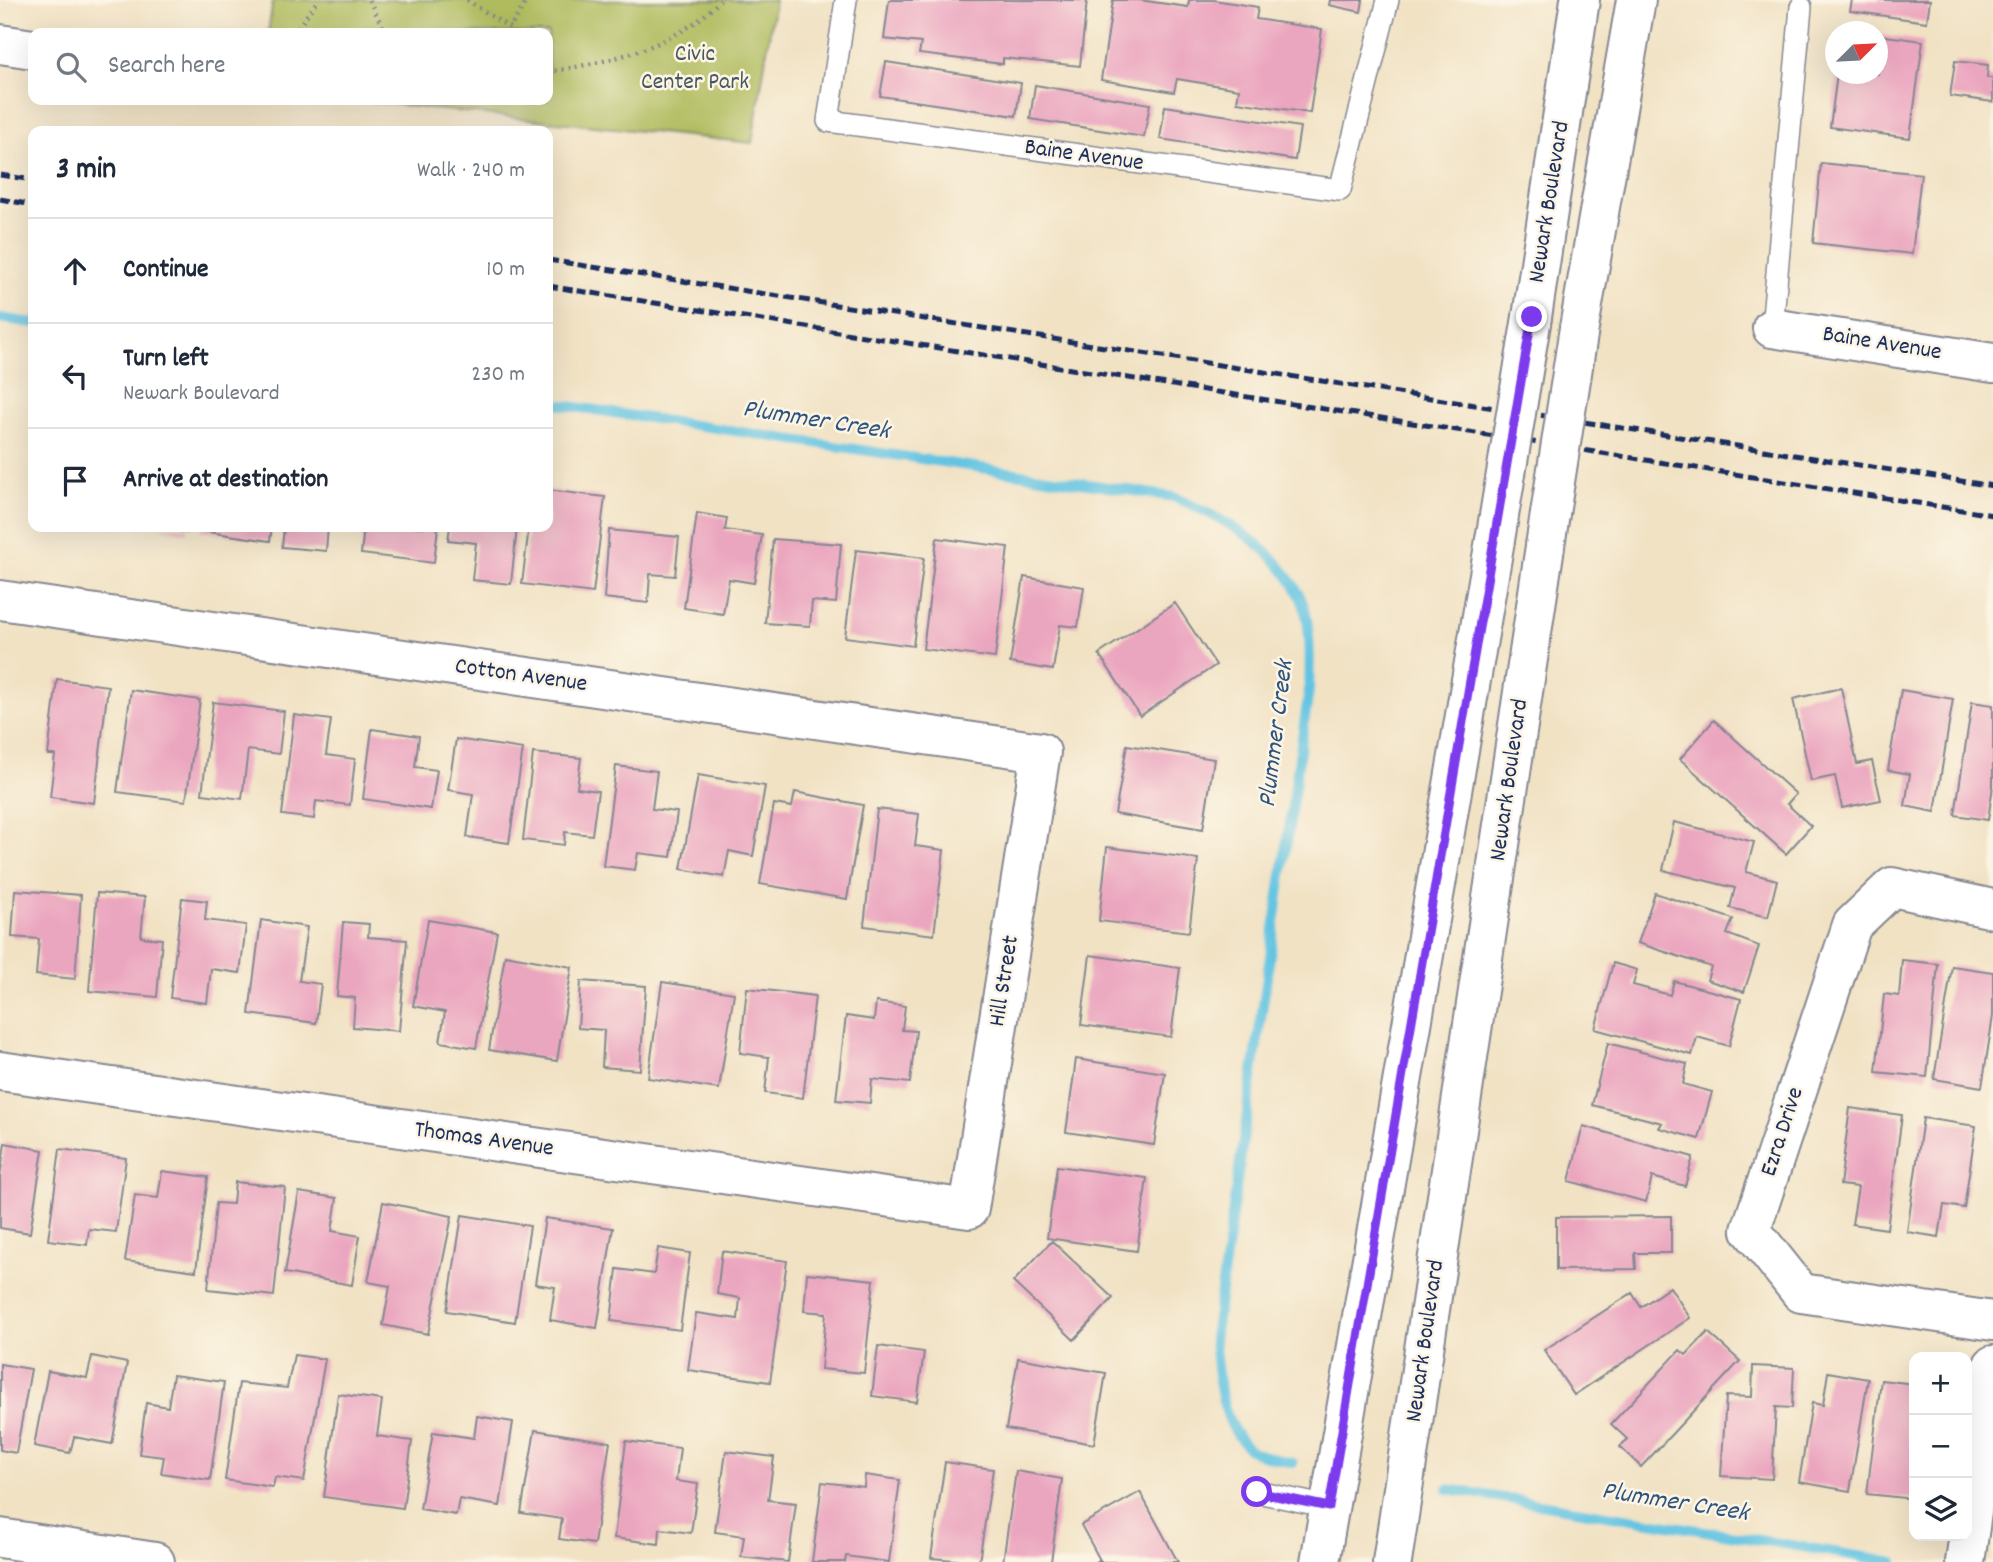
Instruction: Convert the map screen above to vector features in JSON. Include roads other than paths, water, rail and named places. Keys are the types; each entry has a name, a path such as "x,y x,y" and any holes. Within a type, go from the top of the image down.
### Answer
{"street":[{"name":"Newark Boulevard","path":"1320,1562 1495,540 1580,0"},
{"name":"Newark Boulevard","path":"1392,1562 1579,328 1636,0"},
{"path":"0,44 28,48"},
{"name":"Baine Avenue","path":"1772,328 1993,363"},
{"name":"Cotton Avenue","path":"1,608 1041,752"},
{"name":"Hill Street","path":"969,1209 1041,752"},
{"name":"Ezra Drive","path":"1993,909 1892,887 1852,925 1751,1230 1801,1293 1993,1321"},
{"name":"Thomas Avenue","path":"0,1072 969,1209"},
{"path":"1965,1562 1982,1516 1993,1365"},
{"path":"0,1538 155,1562"}],"lane":[{"name":"Baine Avenue","path":"846,0 828,121 1340,190 1388,0"},
{"path":"1772,328 1801,7"},
{"path":"1257,1492 1329,1507"}],"waterway":[{"name":"Plummer Creek","path":"0,318 28,322"},
{"name":"Plummer Creek","path":"553,404 1174,497 1211,514 1246,535 1276,561 1288,576 1299,594 1306,615 1309,690 1214,1339 1222,1399 1241,1440 1255,1452 1293,1463"},
{"name":"Plummer Creek","path":"1448,1489 1894,1562"}],"railway":[{"path":"0,175 28,179"},
{"path":"0,199 28,204"},
{"path":"553,261 1993,486"},
{"path":"553,287 1993,515"}],"park label":[{"name":"Civic Center Park","path":"695,69"}]}
